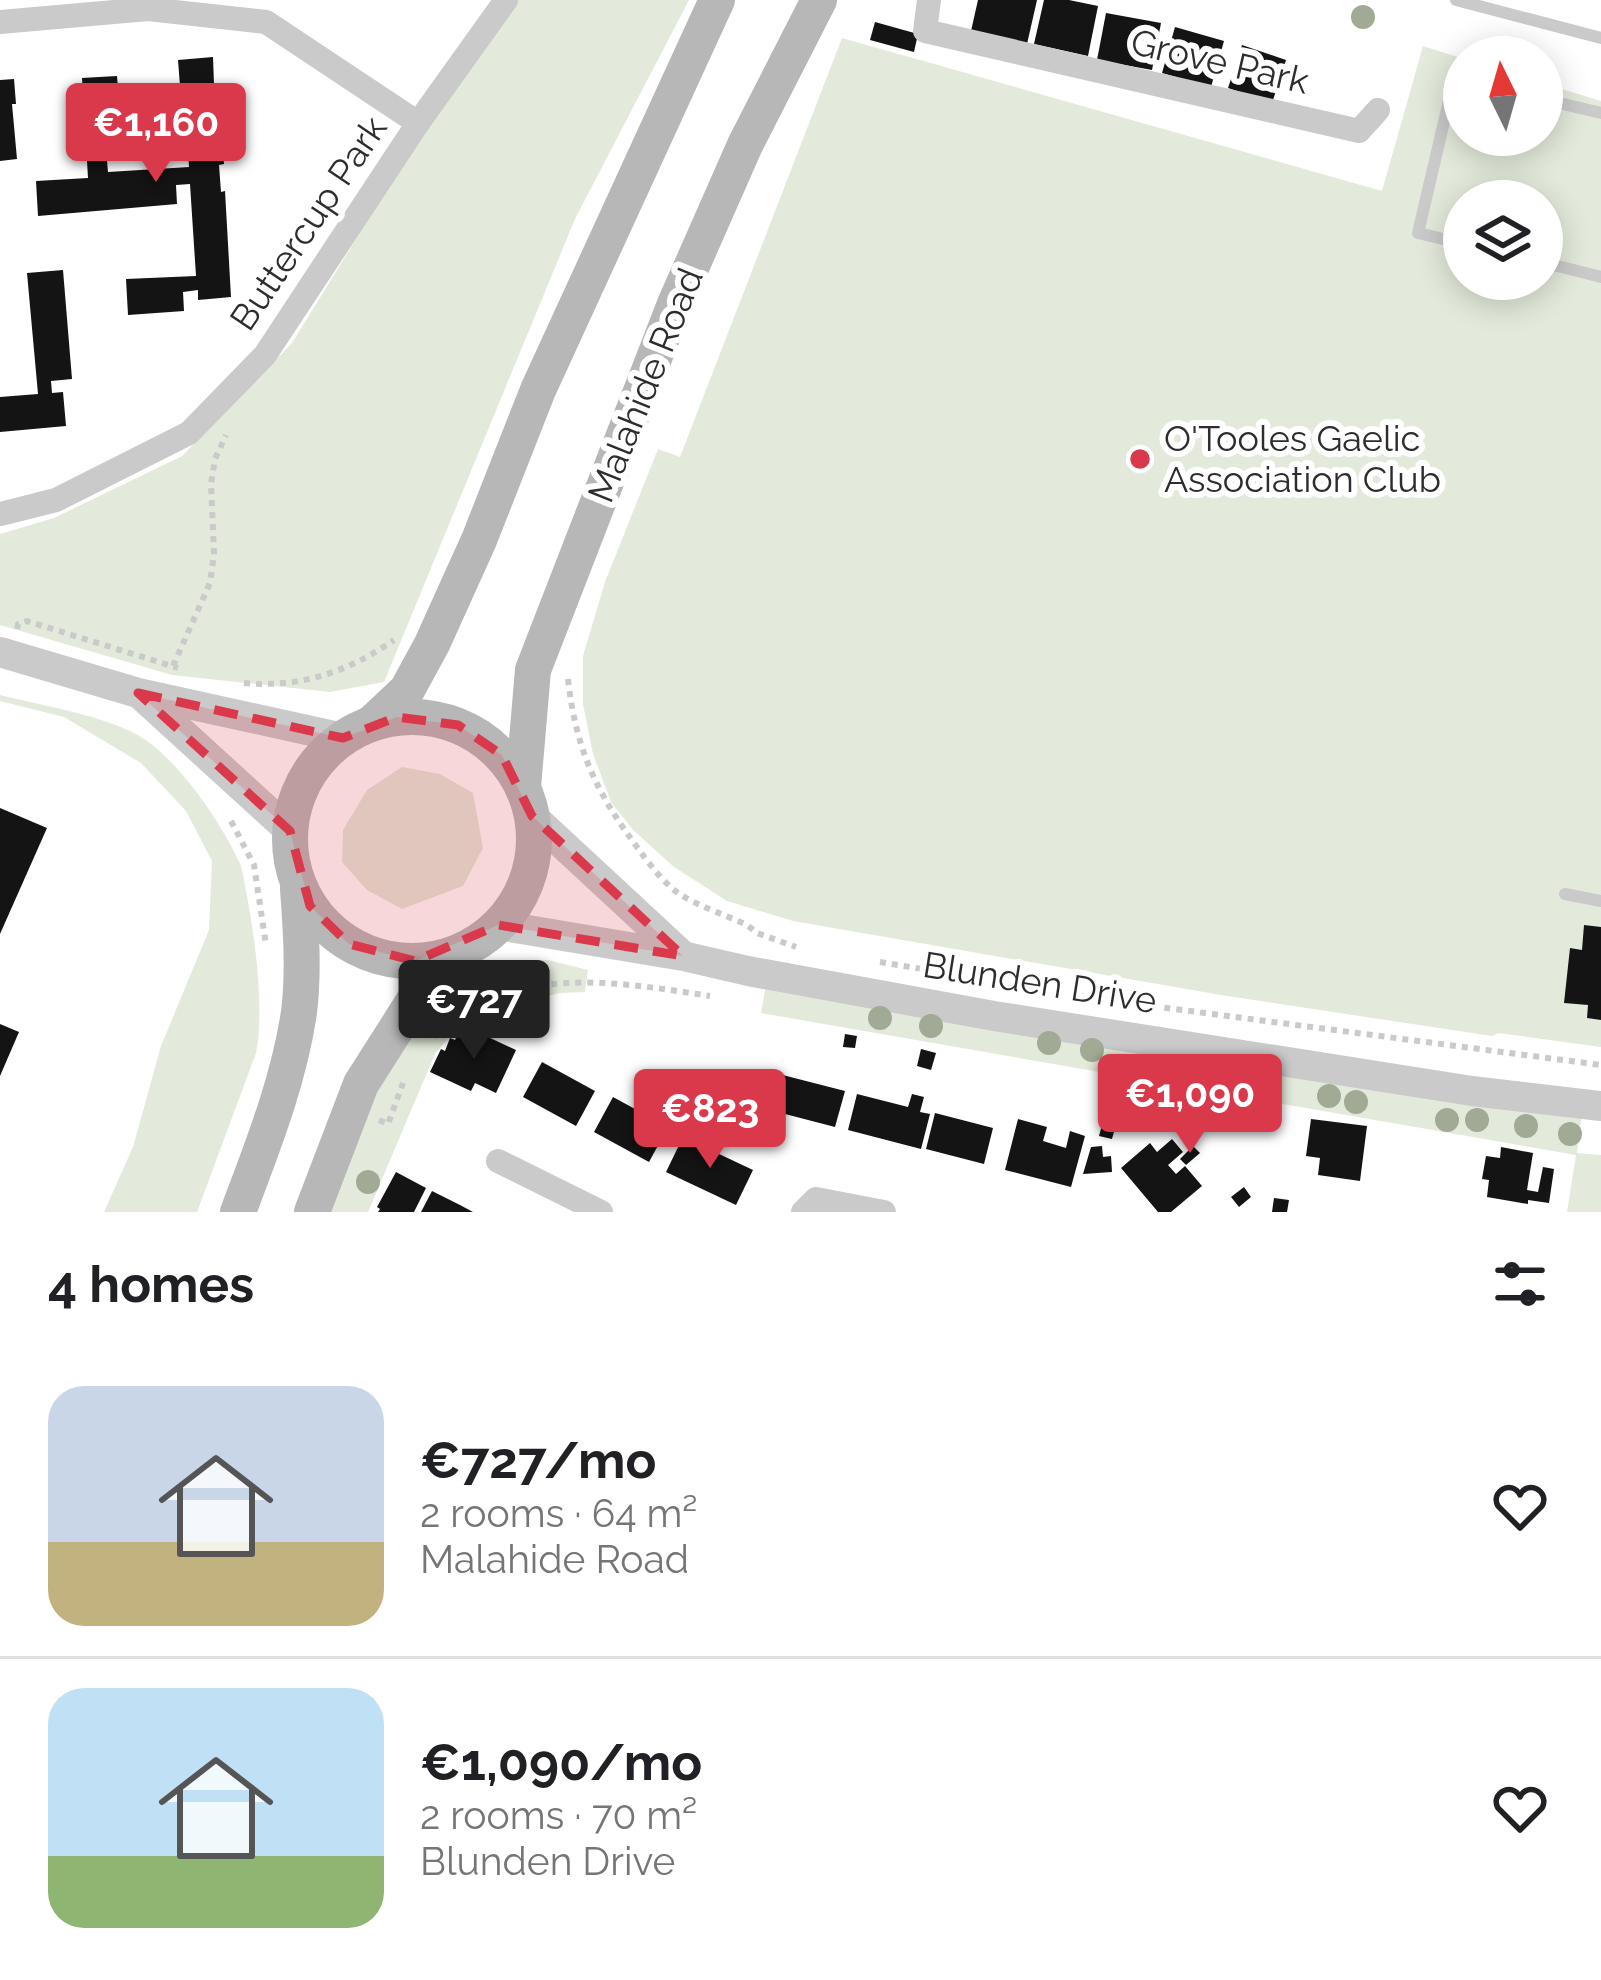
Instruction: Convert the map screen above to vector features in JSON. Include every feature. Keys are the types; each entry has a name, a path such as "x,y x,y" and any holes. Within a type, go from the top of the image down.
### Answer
{"main road":[{"path":"357,730 397,717 423,717 458,725 502,755 528,801 534,850 524,889 513,908 477,942 441,958 415,961 388,959 349,944 325,925 298,884 290,831 294,807 321,757 407,690 432,644 538,390 717,0"},
{"name":"Malahide Road","path":"528,801 533,670 684,284 745,145 819,0"},
{"path":"238,1212 275,1112 299,1014 298,884"},
{"path":"312,1212 362,1084 441,958"}],"street":[{"path":"418,123 506,0"},
{"name":"Grove Park","path":"929,0 926,31 1359,131 1378,110"},
{"name":"Buttercup Park","path":"0,22 148,9 266,22 418,123 265,355 189,433 56,500 0,514"},
{"path":"8,642 139,693 357,730"},
{"path":"139,693 290,831"},
{"path":"528,801 682,956"},
{"name":"Blunden Drive","path":"498,925 994,1016 1472,1091 1601,1106"},
{"path":"497,1161 601,1212"},
{"path":"803,1212 816,1199 884,1212"}],"lane":[{"path":"1456,0 1601,38"},
{"path":"1563,104 1601,113"},
{"path":"1443,126 1418,233 1443,239"},
{"path":"1563,267 1601,277"},
{"path":"1565,894 1601,901"}],"path":[{"path":"173,666 210,583 214,554 211,484 215,459 250,385 242,379"},
{"path":"8,642 18,624 28,621 187,672"},
{"path":"235,682 285,684 332,675 403,634"},
{"path":"568,684 581,749 594,784 648,862 676,892 757,933 800,948"},
{"path":"226,814 254,865 267,954"},
{"path":"869,960 1121,1003 1601,1064"},
{"path":"424,1051 434,1035 467,1009 554,983 591,980 723,998"},
{"path":"364,1114 388,1124 404,1082"}],"highlighted area":[{"path":"138,693 343,738 397,717 458,725 502,755 532,816 683,956 498,925 415,961 349,944 310,906 290,831"}],"green space":[{"path":"508,0 689,0 575,219 384,682 330,692 172,675 0,625 0,534 54,518 182,456 292,343 486,28"},
{"name":"O'Tooles Gaelic Association Club","path":"842,38 1382,191 1423,46 1443,52 1443,156 1563,156 1563,89 1601,101 1601,1047 1499,1033 1492,1036 1227,996 793,921 727,901 674,867 633,830 611,802 593,754 583,704 583,656 605,582 658,449 680,457"},
{"path":"0,695 105,721 152,744 197,793 241,866 256,960 259,1032 256,1053 197,1212 104,1212 133,1147 161,1046 209,930 212,861 186,811 141,763 64,717 0,701"},
{"path":"402,767 440,774 473,793 483,848 463,886 402,909 367,890 342,862 343,830 367,790"},
{"path":"548,960 588,970 585,992 498,1008 454,1031 435,1054 368,1212 326,1212 386,1061 420,1005 464,969 486,963"},
{"path":"767,979 1583,1104 1577,1153 1601,1155 1601,1212 1567,1212 1576,1155 761,1013"}],"building":[{"path":"978,0 1037,0 1027,44 971,31"},
{"path":"1044,0 1098,6 1088,56 1034,44"},
{"path":"1106,13 1161,23 1152,70 1097,60"},
{"path":"875,22 918,34 914,52 870,40"},
{"path":"1175,27 1224,41 1211,87 1162,73"},
{"path":"1242,45 1286,60 1272,103 1228,88"},
{"path":"213,57 231,297 198,300 198,290 183,292 184,311 128,315 126,279 196,276 190,184 176,185 177,204 38,216 36,181 88,178 82,78 117,76 124,160 107,161 108,172 189,167 178,60"},
{"path":"14,79 17,159 0,161 0,80"},
{"path":"63,270 72,379 51,381 52,393 63,392 66,426 0,432 0,397 38,394 27,273"},
{"path":"0,808 47,828 0,934"},
{"path":"1584,925 1601,927 1601,1020 1587,1018 1588,1005 1564,1003 1570,948 1582,950"},
{"path":"0,1024 19,1032 0,1076"},
{"path":"473,1030 516,1050 496,1093 475,1083 471,1091 430,1072 450,1038 455,1040 459,1032 470,1038"},
{"path":"845,1034 857,1036 855,1048 843,1047"},
{"path":"921,1049 936,1053 931,1070 917,1066"},
{"path":"542,1062 595,1091 576,1126 523,1097"},
{"path":"767,1071 845,1091 835,1127 758,1107"},
{"path":"857,1094 908,1107 912,1094 924,1097 920,1112 930,1114 921,1149 848,1130"},
{"path":"613,1097 668,1127 649,1162 594,1132"},
{"path":"1106,1110 1119,1114 1112,1139 1099,1136"},
{"path":"935,1113 993,1128 984,1164 926,1149"},
{"path":"1018,1119 1047,1127 1043,1141 1066,1148 1070,1131 1085,1136 1071,1187 1005,1170"},
{"path":"1311,1119 1367,1126 1360,1181 1318,1175 1320,1158 1306,1156"},
{"path":"683,1137 753,1170 736,1205 666,1172"},
{"path":"1172,1139 1183,1152 1168,1165 1176,1174 1185,1166 1202,1186 1171,1212 1158,1212 1121,1168 1150,1143 1157,1152"},
{"path":"1102,1146 1103,1157 1111,1156 1112,1172 1083,1174 1091,1147"},
{"path":"1193,1146 1200,1153 1186,1165 1180,1159"},
{"path":"1501,1147 1533,1153 1527,1190 1538,1192 1543,1167 1554,1169 1549,1203 1487,1197 1489,1180 1482,1179 1486,1156 1500,1158"},
{"path":"396,1172 426,1188 414,1212 378,1212 377,1207"},
{"path":"1244,1187 1251,1197 1239,1207 1231,1197"},
{"path":"432,1191 460,1205 473,1212 421,1212"},
{"path":"1274,1198 1289,1200 1287,1212 1272,1212"}],"place":[{"name":"O'Tooles Gaelic Association Club","path":"1140,459"}]}
